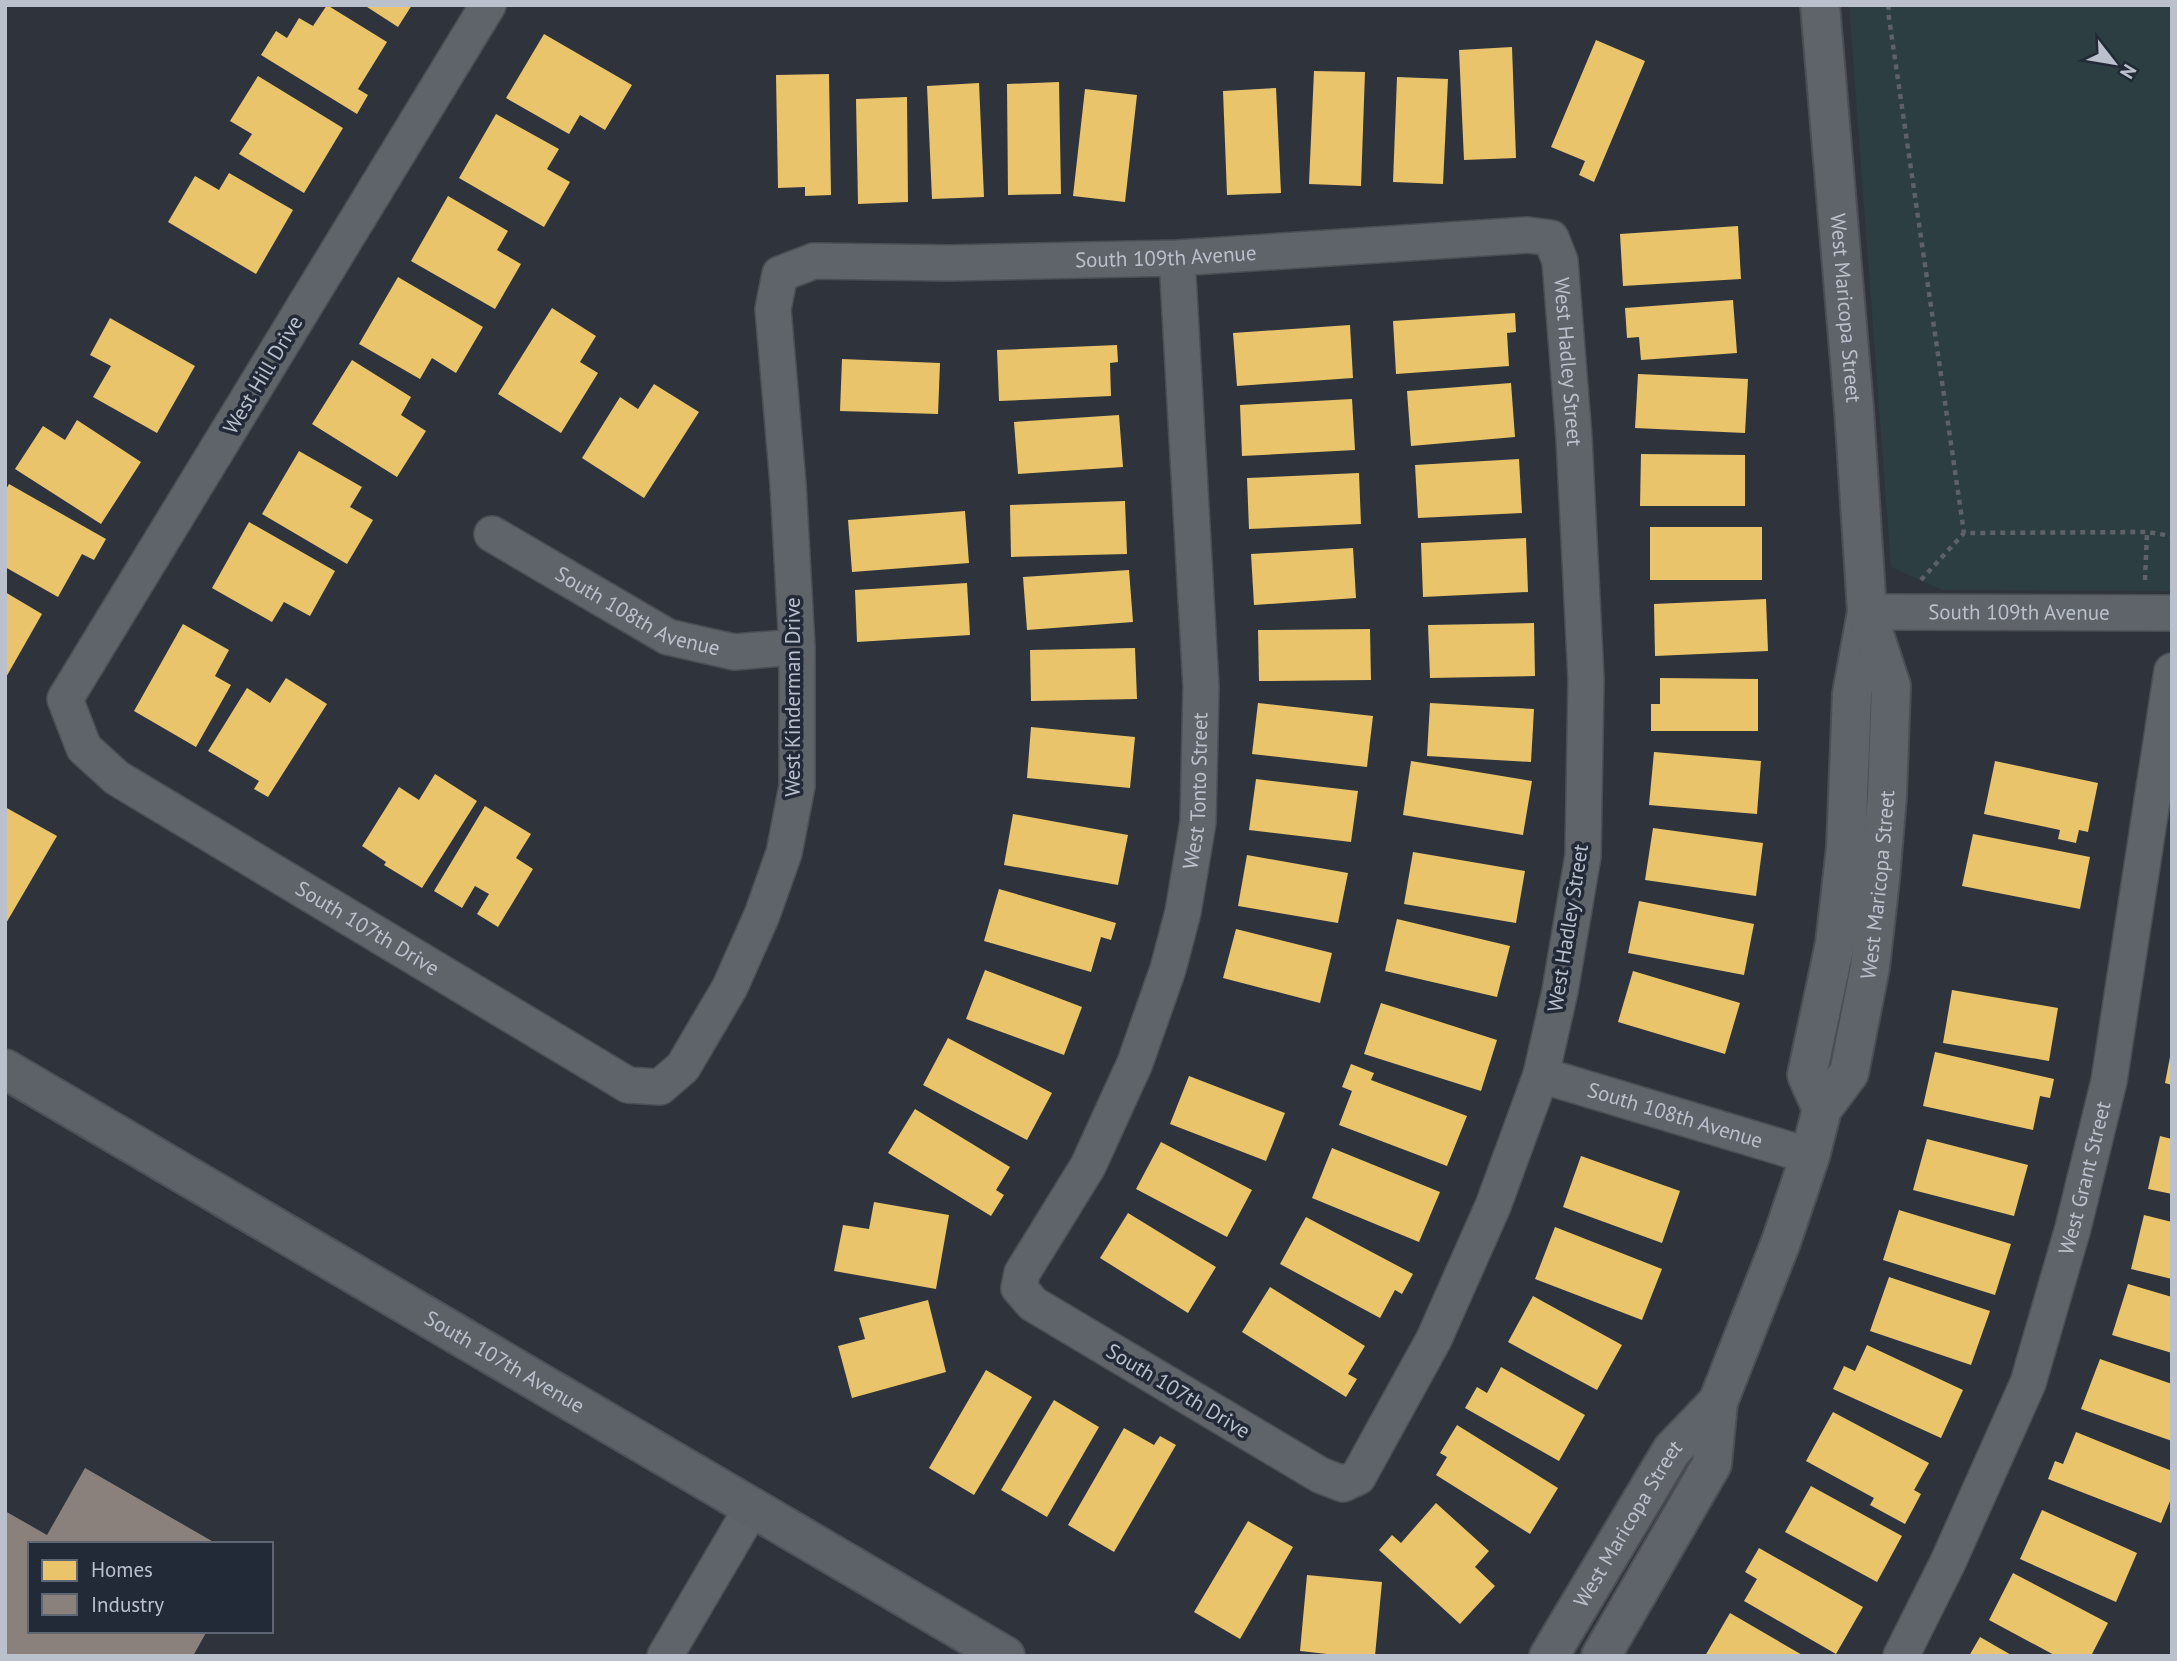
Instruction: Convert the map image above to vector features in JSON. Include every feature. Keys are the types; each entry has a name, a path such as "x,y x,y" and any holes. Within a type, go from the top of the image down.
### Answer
{"main road":[{"name":"South 107th Avenue","path":"5,1069 1005,1656"}],"street":[{"name":"West Hill Drive","path":"84,748 65,699 488,5"},
{"name":"West Maricopa Street","path":"1601,1656 1712,1464 1718,1402 1781,1242 1810,1156 1822,1109 1807,1075 1835,944 1846,848 1852,694 1880,612 1854,409 1820,5"},
{"name":"South 109th Avenue","path":"780,274 814,261 950,263 1177,258 1528,235 1551,238"},
{"name":"West Hadley Street","path":"1343,1484 1358,1477 1434,1339 1493,1206 1541,1075 1560,991 1583,856 1586,679 1574,438 1560,261 1551,238"},
{"name":"West Tonto Street","path":"1019,1289 1022,1273 1088,1166 1135,1063 1168,969 1183,912 1198,822 1200,687 1177,258"},
{"name":"West Kinderman Drive","path":"660,1087 683,1067 730,987 762,915 783,853 797,786 797,648 788,484 773,309 780,274"},
{"name":"South 108th Avenue","path":"492,534 668,637 734,652 797,648"},
{"name":"South 109th Avenue","path":"1880,612 2158,613"},
{"name":"West Grant Street","path":"1901,1656 1948,1562 2028,1383 2073,1228 2109,1081 2172,671"},
{"name":"South 107th Drive","path":"84,748 117,778 628,1085 660,1087"},
{"name":"South 108th Avenue","path":"1541,1075 1810,1156"},
{"name":"South 107th Drive","path":"1019,1289 1033,1304 1320,1475 1343,1484"},
{"name":"West Maricopa Street","path":"1549,1656 1672,1450 1718,1402"},
{"path":"665,1656 753,1506"}],"path":[{"path":"1889,5 1900,101 1964,533"},
{"path":"1880,612 1964,533 2147,532 2172,536"},
{"path":"2147,532 2158,613"}],"shaded area":[{"path":"1849,5 2172,5 2172,591 1943,590 1891,567"}],"building: Homes":[{"path":"327,5 387,42 358,89 368,95 357,114 261,55 276,31 287,38 299,18 313,26"},
{"path":"364,5 412,5 398,27"},
{"path":"544,34 632,85 605,130 580,115 569,134 506,98"},
{"path":"1596,40 1645,61 1594,182 1579,175 1585,161 1551,147"},
{"path":"1512,47 1516,158 1464,160 1459,50"},
{"path":"1314,71 1365,72 1361,186 1309,184"},
{"path":"829,74 831,195 805,196 805,187 778,188 776,75"},
{"path":"258,76 343,128 304,193 239,154 252,134 230,121"},
{"path":"1397,77 1448,79 1443,184 1393,182"},
{"path":"1059,82 1061,194 1008,195 1007,84"},
{"path":"979,83 984,197 932,199 927,86"},
{"path":"1276,88 1281,193 1227,195 1223,91"},
{"path":"1085,89 1137,95 1125,202 1073,196"},
{"path":"907,97 908,202 858,204 856,99"},
{"path":"496,114 559,149 547,169 570,182 544,227 459,178"},
{"path":"229,173 293,210 256,274 168,222 195,176 219,190"},
{"path":"448,196 508,231 497,250 521,264 495,309 411,261"},
{"path":"1738,226 1741,279 1623,286 1620,234"},
{"path":"398,277 483,327 456,373 432,358 420,379 359,344"},
{"path":"1733,300 1737,353 1641,360 1639,337 1627,338 1625,308"},
{"path":"552,308 596,336 580,362 598,373 561,433 498,394"},
{"path":"1515,313 1516,332 1507,333 1509,366 1396,374 1393,321"},
{"path":"110,318 195,366 157,433 93,397 111,366 90,355"},
{"path":"1350,325 1353,378 1237,386 1233,333"},
{"path":"1117,345 1118,362 1110,363 1111,396 999,401 997,350"},
{"path":"842,359 940,363 938,414 840,411"},
{"path":"352,360 411,397 401,415 426,431 397,477 312,424"},
{"path":"1638,374 1748,379 1745,433 1635,428"},
{"path":"1511,383 1515,437 1411,446 1407,391"},
{"path":"654,384 699,412 644,498 582,458 620,397 638,409"},
{"path":"1352,399 1355,450 1242,456 1240,405"},
{"path":"1119,415 1123,467 1018,474 1014,422"},
{"path":"77,420 141,462 101,524 15,469 43,426 65,440"},
{"path":"299,451 362,487 350,507 373,520 347,564 262,514"},
{"path":"1641,454 1745,455 1745,506 1640,506"},
{"path":"1519,459 1522,513 1418,518 1415,465"},
{"path":"1359,473 1361,524 1249,529 1247,478"},
{"path":"9,484 106,539 94,560 82,554 58,597 5,567 5,491"},
{"path":"1125,501 1127,554 1011,557 1010,505"},
{"path":"965,511 969,563 852,572 848,520"},
{"path":"249,522 335,571 310,616 284,602 272,622 212,588"},
{"path":"1650,527 1762,527 1762,580 1650,580"},
{"path":"1526,538 1528,592 1423,597 1421,543"},
{"path":"1353,548 1356,598 1254,605 1251,554"},
{"path":"1129,570 1133,622 1027,630 1023,577"},
{"path":"967,583 970,635 857,642 855,590"},
{"path":"5,592 42,614 5,679"},
{"path":"1766,599 1768,651 1655,656 1654,604"},
{"path":"1534,623 1535,676 1430,678 1428,625"},
{"path":"183,624 229,650 215,676 231,685 196,747 134,711"},
{"path":"1370,629 1371,680 1259,681 1258,630"},
{"path":"1135,648 1137,699 1031,701 1030,650"},
{"path":"286,678 327,704 268,797 254,789 259,781 208,751 247,688 270,703"},
{"path":"1660,678 1758,679 1758,731 1651,731 1651,704 1660,704"},
{"path":"1258,703 1373,716 1367,767 1252,754"},
{"path":"1430,703 1534,709 1531,762 1427,756"},
{"path":"1031,727 1135,737 1130,788 1027,778"},
{"path":"1654,752 1761,761 1757,814 1649,805"},
{"path":"1411,761 1532,781 1523,835 1403,815"},
{"path":"1995,761 2098,783 2088,832 2079,830 2076,843 2058,839 2060,830 1984,814"},
{"path":"435,774 477,801 422,888 384,865 386,862 362,846 399,787 419,800"},
{"path":"1256,779 1358,791 1351,842 1249,830"},
{"path":"485,806 531,834 516,858 533,869 498,927 477,914 489,894 475,886 462,908 434,891"},
{"path":"5,807 57,836 5,925"},
{"path":"1013,814 1128,835 1118,885 1004,865"},
{"path":"1653,828 1763,843 1756,896 1645,880"},
{"path":"1973,834 2090,857 2080,909 1962,886"},
{"path":"1413,852 1525,871 1516,923 1404,904"},
{"path":"1247,855 1348,873 1338,923 1238,906"},
{"path":"999,889 1116,923 1111,940 1101,937 1091,972 984,941"},
{"path":"1639,901 1754,924 1744,975 1628,953"},
{"path":"1397,919 1510,946 1497,997 1385,971"},
{"path":"1236,929 1332,953 1320,1003 1223,978"},
{"path":"985,970 1082,1007 1064,1055 966,1019"},
{"path":"1633,971 1740,1003 1725,1054 1618,1022"},
{"path":"1952,990 2058,1008 2049,1061 1943,1043"},
{"path":"1381,1003 1497,1040 1481,1091 1364,1054"},
{"path":"948,1038 1052,1093 1027,1140 923,1085"},
{"path":"1935,1052 2054,1079 2050,1098 2040,1096 2033,1130 1923,1106"},
{"path":"2172,1057 2172,1085 2165,1083"},
{"path":"1351,1064 1374,1073 1371,1080 1467,1116 1447,1166 1339,1125 1352,1091 1342,1087"},
{"path":"1189,1076 1285,1113 1266,1161 1170,1124"},
{"path":"915,1109 1010,1167 996,1190 1004,1195 991,1216 888,1153"},
{"path":"2160,1136 2172,1139 2172,1194 2148,1189"},
{"path":"1927,1139 2028,1165 2014,1216 1913,1190"},
{"path":"1161,1142 1252,1190 1227,1237 1136,1189"},
{"path":"1332,1148 1440,1192 1419,1242 1312,1198"},
{"path":"1581,1156 1680,1191 1662,1243 1563,1207"},
{"path":"874,1202 949,1215 936,1289 834,1271 843,1225 869,1229"},
{"path":"1899,1210 2011,1244 1995,1295 1883,1260"},
{"path":"1128,1213 1216,1267 1188,1313 1100,1258"},
{"path":"2144,1215 2172,1222 2172,1279 2131,1269"},
{"path":"1306,1217 1413,1274 1402,1294 1395,1290 1380,1318 1280,1264"},
{"path":"1555,1227 1662,1269 1642,1320 1535,1279"},
{"path":"1889,1277 1990,1311 1971,1365 1870,1331"},
{"path":"2128,1284 2172,1297 2172,1353 2112,1335"},
{"path":"1270,1287 1365,1346 1348,1374 1357,1379 1346,1397 1242,1332"},
{"path":"1533,1296 1622,1345 1597,1390 1508,1342"},
{"path":"928,1300 946,1372 852,1398 838,1346 865,1339 859,1318"},
{"path":"1867,1345 1963,1390 1941,1438 1833,1389 1844,1366 1855,1371"},
{"path":"2100,1359 2172,1384 2172,1441 2081,1409"},
{"path":"1501,1367 1585,1415 1559,1461 1465,1408 1477,1387 1487,1393"},
{"path":"986,1370 1032,1397 974,1495 929,1468"},
{"path":"1054,1400 1099,1427 1047,1517 1001,1490"},
{"path":"1833,1412 1929,1463 1914,1490 1921,1494 1905,1524 1870,1505 1874,1498 1806,1461"},
{"path":"1457,1425 1558,1488 1530,1534 1436,1475 1447,1457 1440,1453"},
{"path":"1124,1428 1154,1445 1160,1436 1176,1445 1114,1552 1068,1525"},
{"path":"2076,1432 2172,1471 2172,1496 2161,1523 2048,1479 2055,1461 2063,1464"},
{"path":"1811,1486 1902,1536 1877,1582 1785,1532"},
{"path":"1436,1503 1489,1551 1475,1567 1495,1586 1460,1624 1379,1550 1392,1535 1401,1543"},
{"path":"2042,1510 2137,1553 2116,1602 2020,1559"},
{"path":"1248,1521 1293,1547 1240,1639 1194,1612"},
{"path":"1759,1548 1863,1607 1836,1654 1744,1601 1757,1579 1745,1572"},
{"path":"2013,1573 2108,1623 2091,1656 2056,1656 1989,1620"},
{"path":"1307,1575 1382,1582 1375,1656 1327,1656 1300,1651"},
{"path":"1730,1613 1804,1656 1705,1656"},
{"path":"1980,1637 2013,1656 1969,1656"}],"building: Industry":[{"path":"85,1468 214,1542 28,1542 28,1633 206,1633 193,1656 5,1656 5,1511 47,1535"}]}
